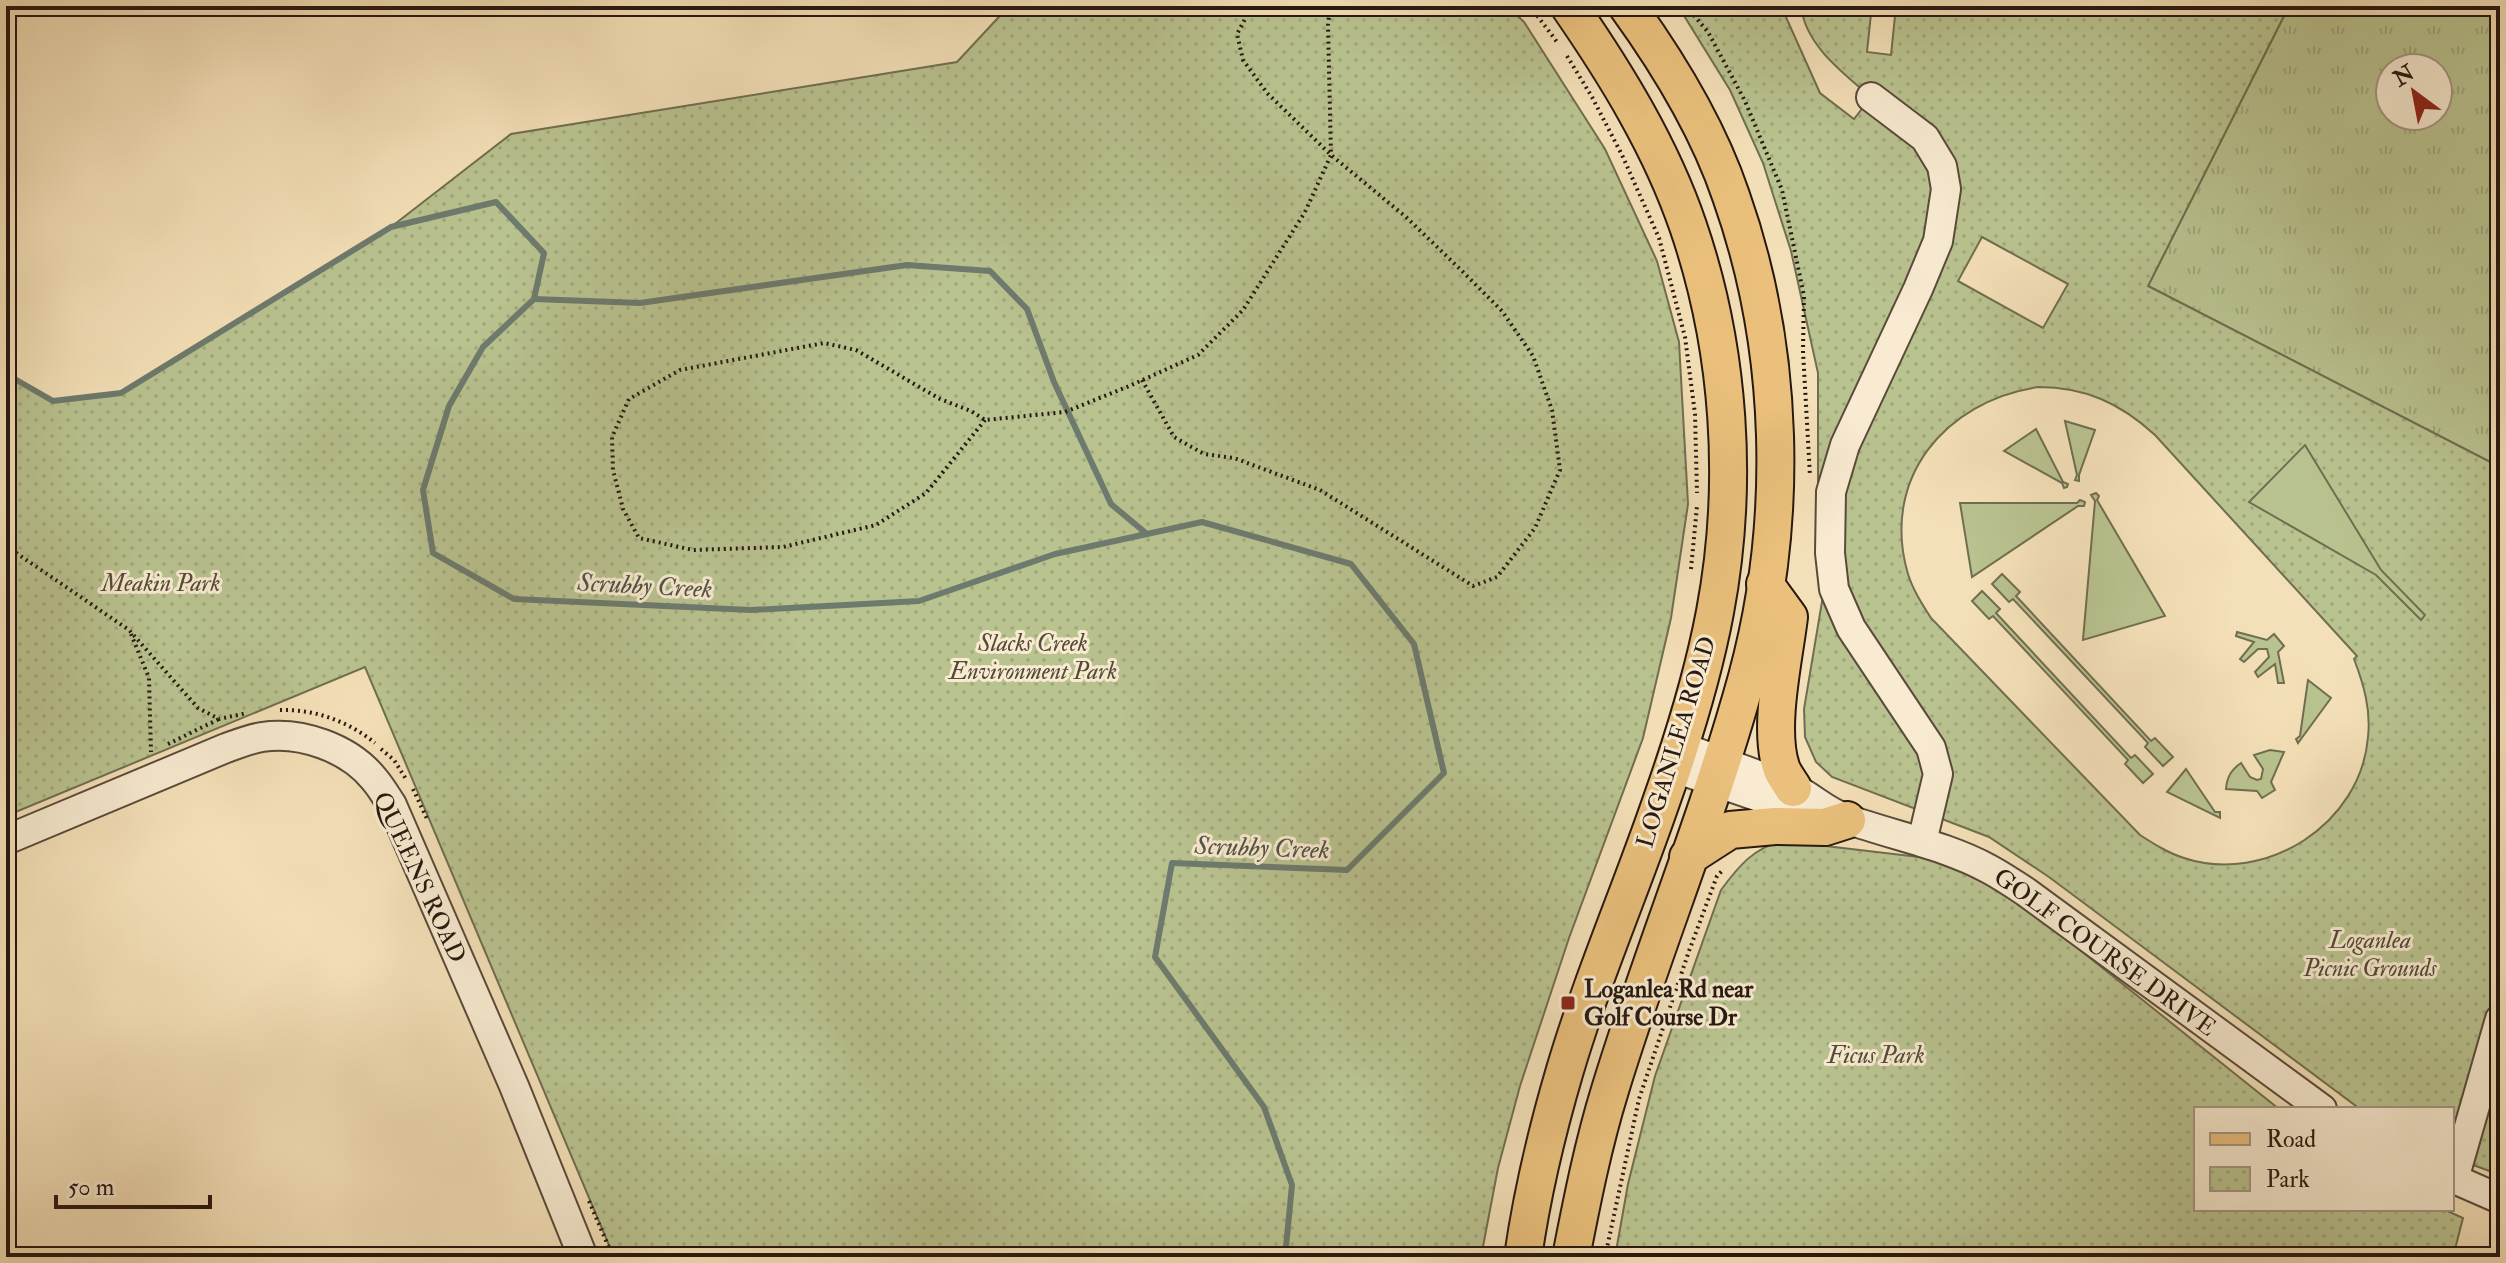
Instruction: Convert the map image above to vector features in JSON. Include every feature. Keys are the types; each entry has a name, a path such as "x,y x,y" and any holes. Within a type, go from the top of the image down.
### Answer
{"main road":[{"name":"LOGANLEA ROAD","path":"1523,1257 1565,1070 1676,756 1701,676 1715,611 1728,498 1725,409 1713,317 1689,227 1648,134 1601,53 1569,6"},
{"name":"LOGANLEA ROAD","path":"1571,1257 1588,1169 1610,1090 1747,676 1765,584 1774,497 1769,345 1757,287 1730,193 1689,102 1627,6"},
{"path":"1765,584 1789,617 1777,712 1777,751 1781,770 1793,788"},
{"path":"1688,857 1730,830 1775,826 1825,827 1837,815"}],"street":[{"path":"1871,97 1925,138 1942,166 1946,189 1938,241 1845,445 1831,492 1830,553 1834,589 1851,628 1931,748 1938,774 1922,842"},
{"name":"QUEENS ROAD","path":"6,840 226,748 262,737 293,736 317,741 348,757 373,777 392,805 514,1086 583,1257"},
{"name":"GOLF COURSE DRIVE","path":"1676,756 1717,770 1793,788 1837,815"},
{"name":"GOLF COURSE DRIVE","path":"1717,770 1797,810 1837,815 1922,842 1987,868 2026,892 2319,1107"},
{"path":"2454,1175 2500,1019"},
{"path":"2454,1178 2500,1199"}],"path":[{"path":"1142,380 1174,437 1204,454 1234,458 1320,490 1473,586 1497,577 1535,528 1560,470 1552,410 1533,356 1502,311 1472,281 1406,217 1331,155 1267,93 1243,60 1237,34 1252,6"},
{"path":"985,420 926,493 876,525 783,547 693,550 639,538 623,509 613,470 612,437 629,399 680,370 824,343 856,350 940,399 985,420 1065,412 1198,355 1243,310 1305,212 1331,155 1330,6"},
{"path":"1530,6 1561,47 1592,97 1659,238 1685,337 1695,414 1697,502 1690,581"},
{"path":"6,546 129,630 198,708 219,719"},
{"path":"129,630 149,678 151,752 219,719 261,711"},
{"path":"274,710 302,709 332,718 364,735 394,760 417,795 429,824"},
{"path":"1605,1257 1639,1099 1689,951 1717,876 1725,868"},
{"path":"588,1199 613,1257"}],"green space":[{"name":"Slacks Creek Environment Park","path":"1009,6 1507,6 1524,22 1605,149 1657,261 1679,342 1688,504 1671,618 1643,738 1569,938 1520,1086 1498,1168 1481,1257 614,1257 365,667 6,816 6,374 54,401 121,393 391,227 511,134 957,62"},
{"name":"Loganlea Picnic Grounds","path":"1678,6 1781,6 1820,93 1854,119 1871,97 1818,46 1804,20 1801,6 2289,6 2148,286 2500,467 2500,1175 2454,1158 2454,1107 2357,1107 2049,877 1989,837 1832,777 1816,762 1805,737 1804,709 1827,572 1828,511 1818,482 1818,373 1791,251 1763,163 1730,90","holes":["1871,14 1895,16 1891,55 1867,52","1982,237 2068,284 2043,328 1958,281","2038,387 2071,390 2101,399 2142,424 2357,656 2354,659 2368,707 2368,737 2361,768 2348,796 2328,821 2304,840 2276,855 2246,863 2215,864 2172,854 2140,835 1931,618 1918,597 1908,574 1902,539 1903,507 1912,477 1928,450 1949,427 1975,409 2005,395"]},
{"path":"2289,6 2500,6 2500,467 2148,286"},
{"path":"2065,421 2095,430 2079,481 2075,480 2077,475"},
{"path":"2036,429 2063,482 2068,484 2067,487 2004,451"},
{"path":"2305,445 2381,570 2425,615 2421,620 2376,575 2249,502"},
{"path":"2096,493 2099,496 2097,500 2165,616 2083,640 2095,501 2091,495"},
{"path":"2080,500 2085,502 2084,506 2078,506 1972,577 1960,503 2077,503"},
{"path":"2002,574 2020,592 2016,596 2151,741 2155,738 2173,757 2163,766 2145,747 2148,743 2013,599 2009,602 1992,584"},
{"path":"1982,591 2000,609 1996,613 2131,758 2135,755 2153,774 2143,783 2125,764 2128,760 1993,616 1989,619 1972,601"},
{"path":"2237,632 2267,640 2274,634 2284,646 2278,652 2284,683 2278,683 2275,664 2258,677 2255,672 2269,657 2267,649 2258,649 2244,662 2240,659 2254,642 2236,636"},
{"path":"2308,680 2331,698 2298,743 2296,739 2300,736"},
{"path":"2270,750 2284,752 2271,782 2275,790 2262,798 2257,791 2226,789 2230,774 2241,763 2250,777 2261,779 2263,769 2254,755"},
{"path":"2186,769 2215,812 2220,812 2220,818 2167,792"},
{"name":"Ficus Park","path":"1783,841 1953,861 2025,906 2276,1107 2194,1107 2194,1211 2447,1211 2463,1218 2453,1257 1615,1257 1628,1184 1655,1076 1721,890 1740,866 1755,853"}],"waterway":[{"name":"Scrubby Creek","path":"6,374 53,401 121,393 391,227 496,202 544,253 534,299 483,347 449,406 423,490 433,553 514,599 751,610 919,601 1055,554 1202,522 1351,564 1414,644 1444,773 1347,870 1172,863 1155,957 1264,1107 1292,1185 1285,1257"},
{"name":"Scrubby Creek","path":"534,299 640,303 907,265 990,271 1027,309 1054,382 1111,504 1147,534"}],"place":[{"name":"Loganlea Rd near Golf Course Dr","path":"1568,1003"}],"park label":[{"name":"Meakin Park","path":"161,583"}]}
